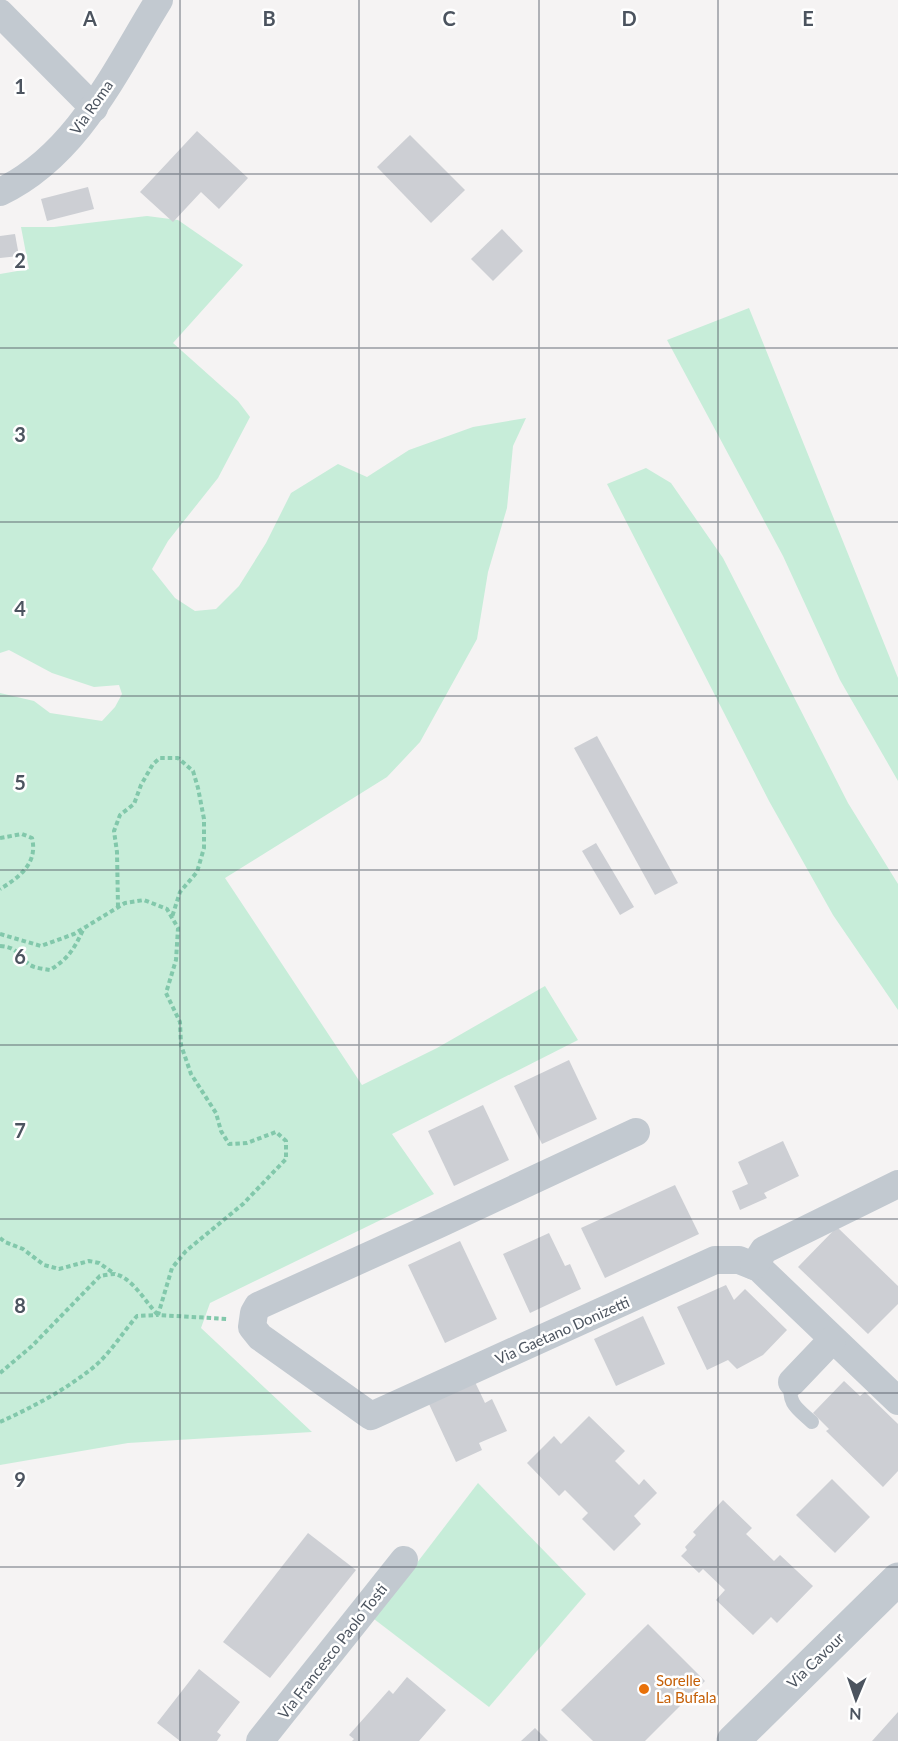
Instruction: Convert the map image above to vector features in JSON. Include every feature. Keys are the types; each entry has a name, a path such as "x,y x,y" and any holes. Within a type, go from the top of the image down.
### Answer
{"street":[{"name":"Via Roma","path":"0,192 35,171 69,138 94,108 159,0"},
{"path":"0,13 94,108"},
{"path":"253,1320 258,1305 636,1132"},
{"path":"754,1266 764,1250 898,1184"},
{"name":"Via Gaetano Donizetti","path":"253,1320 252,1327 260,1337 371,1416 715,1260 739,1260 759,1268 898,1401"},
{"path":"792,1382 832,1340"},
{"name":"Via Francesco Paolo Tosti","path":"260,1741 404,1560"},
{"name":"Via Cavour","path":"733,1741 898,1579"}],"lane":[{"path":"792,1382 789,1393 794,1404 812,1422"}],"path":[{"path":"118,907 117,852 114,831 120,815 134,804 141,785 153,764 160,758 178,758 193,771 198,788 204,819 204,848 197,872 180,892 172,918"},
{"path":"0,838 22,834 32,838 35,850 28,866 12,882 0,889"},
{"path":"0,934 40,946 83,929 125,903 144,900 167,909 178,928 176,960 166,993 180,1022 181,1045 191,1074 216,1113 221,1131 228,1144 247,1143 276,1132 286,1141 286,1159 243,1204 186,1251 172,1268 158,1315"},
{"path":"0,946 9,947 21,954 31,966 50,970 64,962 75,948 83,929"},
{"path":"0,1238 23,1249 44,1265 59,1269 89,1261 99,1263 133,1285 158,1315"},
{"path":"0,1372 33,1346 100,1276 116,1274"},
{"path":"0,1422 26,1410 79,1378 97,1364 137,1316 253,1320"}],"green space":[{"path":"147,216 178,220 243,265 173,343 238,401 250,417 218,478 168,541 152,569 175,598 195,611 216,609 239,586 266,543 291,493 338,464 367,477 409,450 473,427 526,418 513,446 507,508 488,572 477,639 420,742 387,777 225,878 362,1085 437,1048 545,986 578,1040 392,1134 434,1194 210,1303 201,1328 312,1432 128,1443 0,1465 0,693 34,701 50,713 102,721 115,707 122,694 119,685 94,687 52,673 9,650 0,653 0,274 29,269 21,227 54,227"},
{"path":"749,308 898,678 898,781 840,680 783,556 667,340"},
{"path":"646,468 671,483 723,558 848,803 898,884 898,1010 833,915 769,801 607,484"},
{"path":"478,1483 586,1594 489,1707 374,1619"}],"building":[{"path":"197,131 248,178 219,209 201,192 173,222 140,192"},
{"path":"410,135 465,190 431,223 377,167"},
{"path":"88,187 94,209 47,221 41,199"},
{"path":"502,229 523,251 493,281 471,259"},
{"path":"15,234 19,256 0,258 0,236"},
{"path":"597,736 678,883 655,895 574,748"},
{"path":"596,843 634,907 620,915 582,851"},
{"path":"569,1060 597,1119 542,1144 514,1086"},
{"path":"483,1105 509,1160 454,1186 428,1131"},
{"path":"783,1141 799,1176 764,1193 767,1198 740,1210 732,1191 748,1184 738,1162"},
{"path":"675,1185 699,1234 605,1278 581,1228"},
{"path":"837,1227 898,1286 898,1304 868,1334 798,1267"},
{"path":"549,1233 565,1266 570,1264 581,1289 530,1313 503,1254"},
{"path":"460,1241 497,1319 445,1343 408,1265"},
{"path":"726,1285 734,1300 745,1289 787,1330 763,1355 737,1369 728,1360 707,1370 677,1307"},
{"path":"643,1316 665,1364 616,1386 594,1339"},
{"path":"844,1381 860,1396 865,1392 898,1424 898,1471 883,1487 826,1431 829,1429 813,1413"},
{"path":"475,1382 485,1403 492,1399 507,1431 479,1443 482,1450 456,1462 429,1404"},
{"path":"589,1416 625,1451 615,1461 639,1485 644,1479 657,1493 634,1516 641,1524 614,1551 582,1519 588,1513 565,1490 559,1496 527,1463 554,1436 561,1444"},
{"path":"832,1479 870,1517 835,1553 796,1515"},
{"path":"723,1500 752,1528 746,1534 774,1561 780,1555 813,1586 777,1623 771,1617 753,1635 716,1600 725,1590 703,1569 699,1573 681,1556 687,1550 685,1547 696,1535 693,1532"},
{"path":"308,1533 356,1570 270,1678 223,1642"},
{"path":"648,1624 705,1681 645,1741 593,1741 561,1710"},
{"path":"199,1669 240,1702 217,1732 221,1735 217,1741 180,1741 157,1723"},
{"path":"407,1677 446,1710 419,1741 352,1741 354,1739 349,1735 389,1690 393,1694"},
{"path":"898,1712 898,1741 872,1741"},
{"path":"535,1728 548,1741 521,1741"}],"place":[{"name":"Sorelle La Bufala","path":"644,1689"}]}
